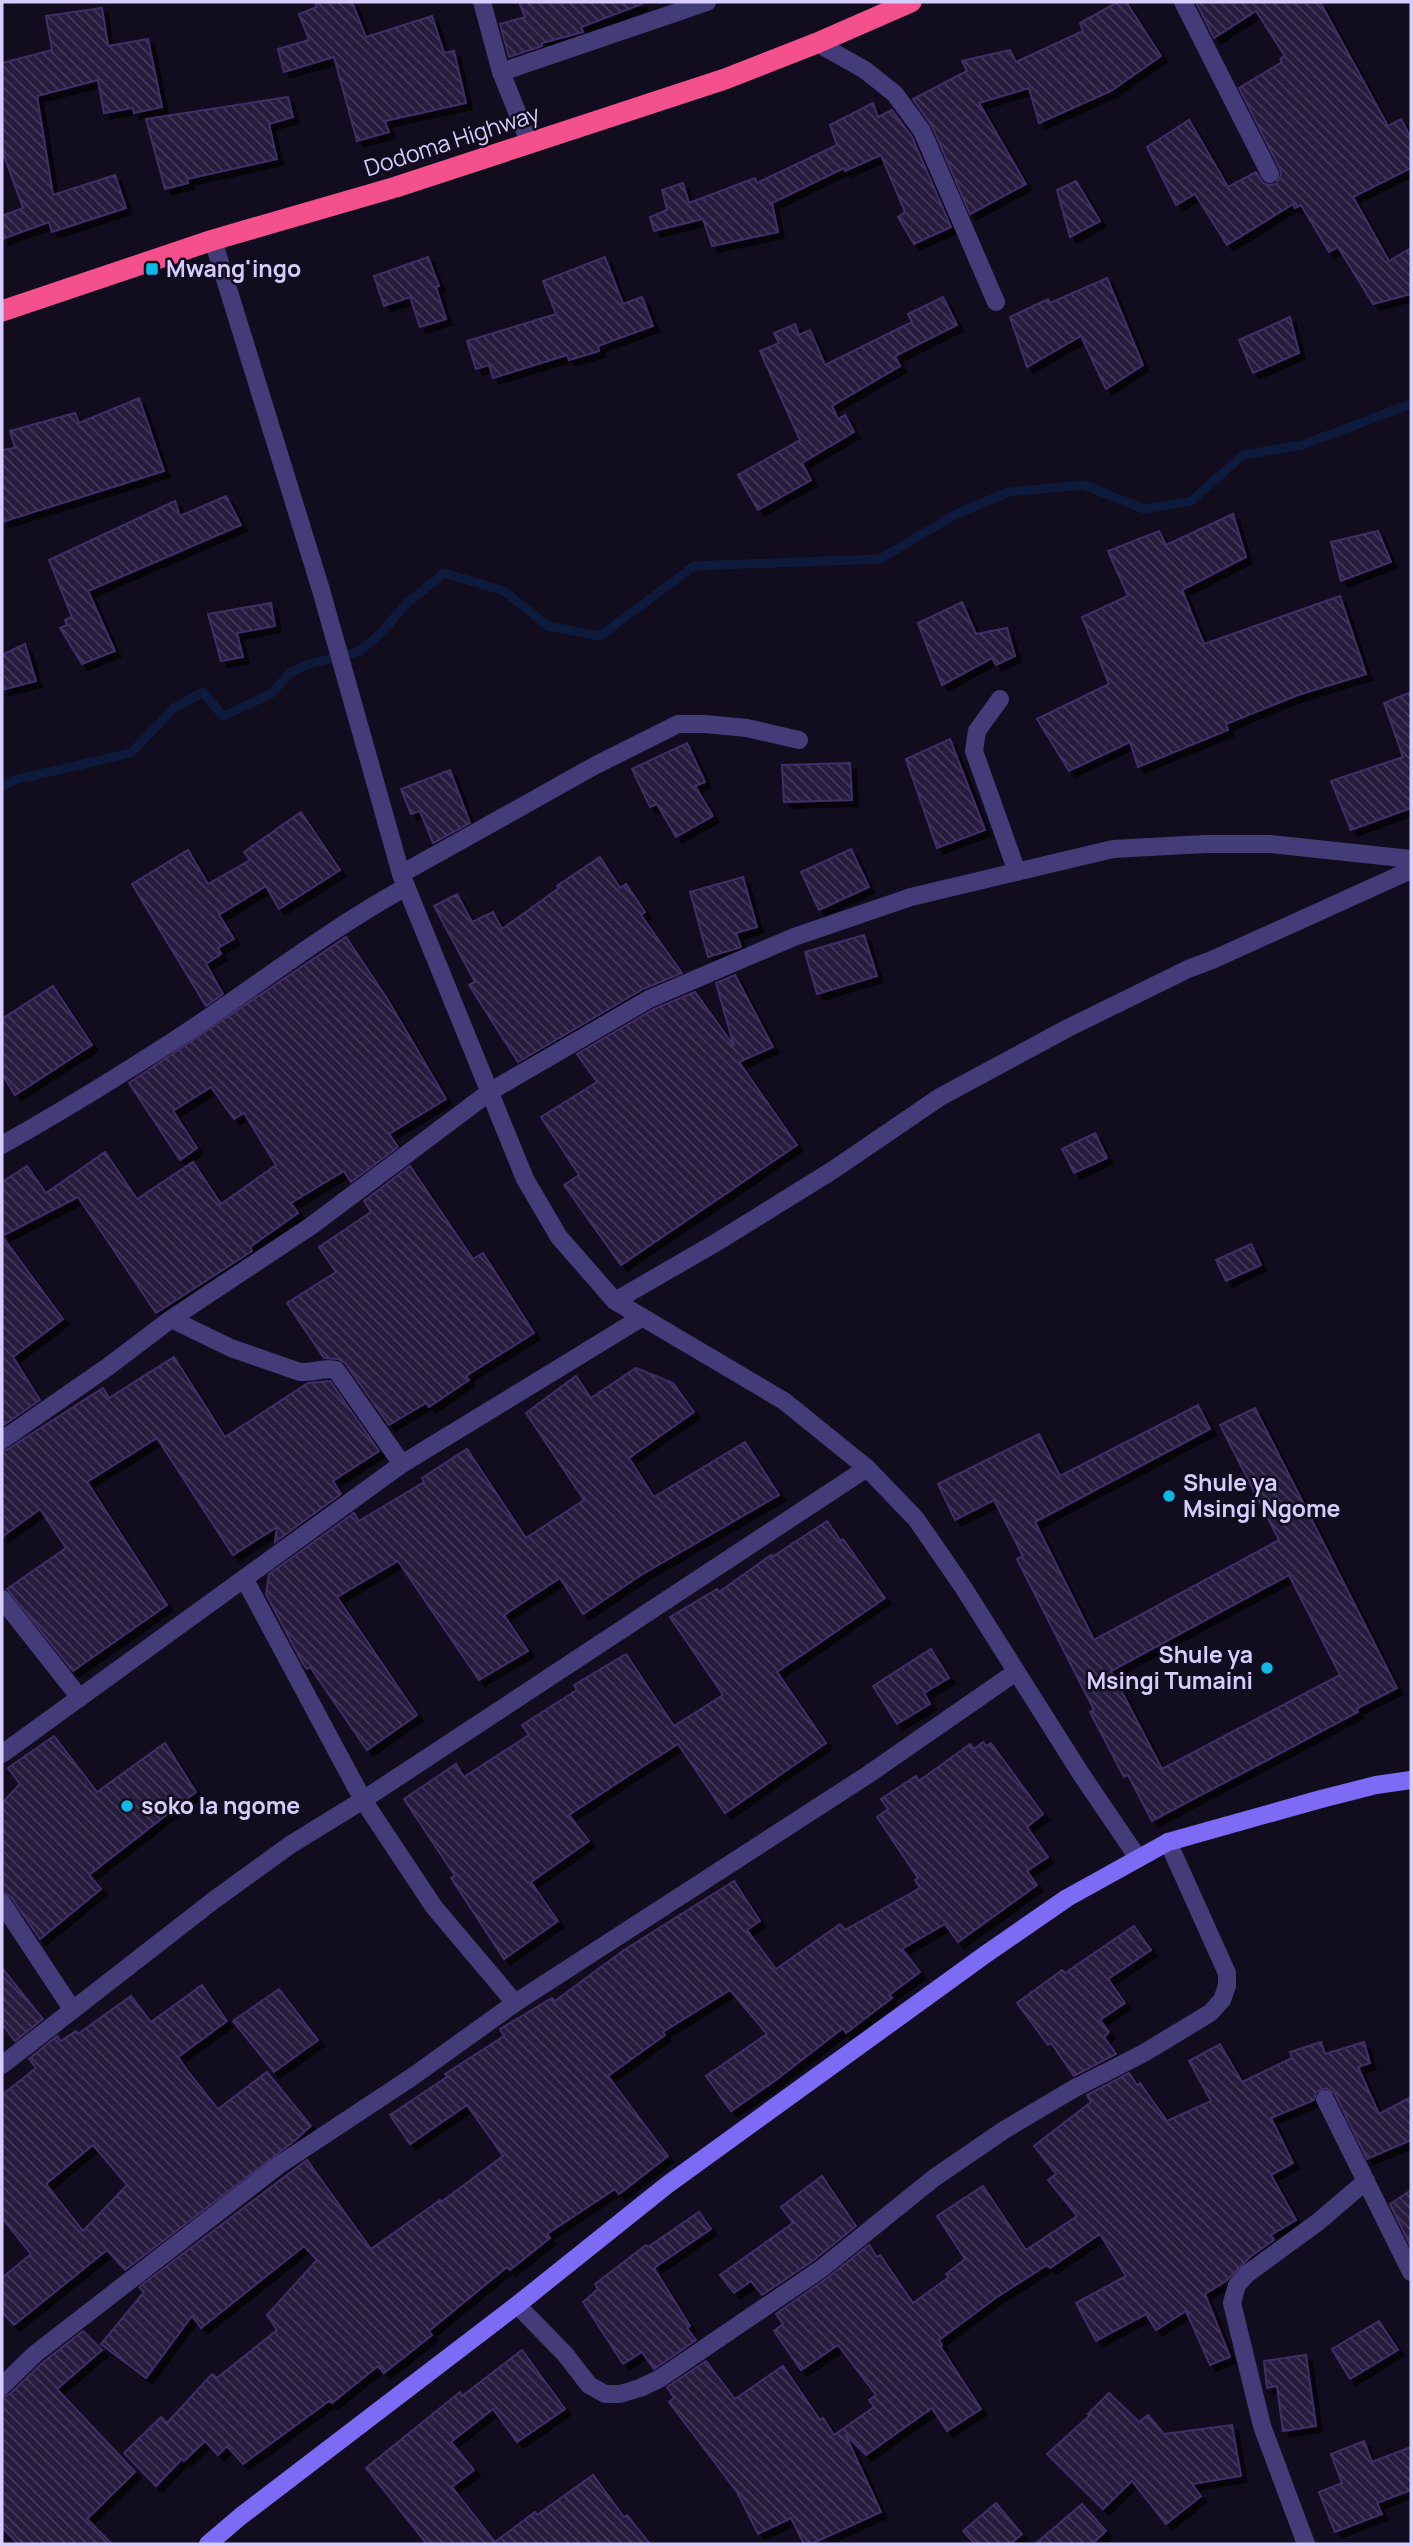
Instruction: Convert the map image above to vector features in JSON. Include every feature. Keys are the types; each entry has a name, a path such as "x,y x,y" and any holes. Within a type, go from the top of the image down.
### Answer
{"highway":[{"name":"Dodoma Highway","path":"2,311 213,240 530,144 725,79 911,2"}],"street":[{"path":"482,2 501,72 530,144"},
{"path":"501,72 707,2"},
{"path":"1183,2 1270,174"},
{"path":"817,43 865,70 895,93 922,131 996,302"},
{"path":"213,240 321,590 404,880 525,1179 559,1237 615,1301 784,1401 867,1468 916,1519 1139,1858"},
{"path":"1000,699 977,731 974,751 1017,872"},
{"path":"2,1145 139,1063 404,880 596,765 678,724 747,728 799,740"},
{"path":"2,1440 109,1366 171,1319 311,1226 491,1091 649,999 794,937 911,897 1113,849 1270,844 1411,859"},
{"path":"615,1301 810,1185 940,1097 1066,1029 1188,969 1411,870"},
{"path":"2,1754 402,1464 640,1318"},
{"path":"171,1319 231,1348 287,1368 311,1373 328,1368 336,1370 402,1464"},
{"path":"2,2065 290,1845 363,1800 867,1468"},
{"path":"245,1580 363,1800 434,1907 515,2003"},
{"path":"2,1599 80,1698"},
{"path":"2,2386 35,2354 279,2165 412,2077 515,2003 869,1774 1016,1672"},
{"path":"208,2544 667,2186 1067,1898 1168,1842 1354,1791 1411,1780"},
{"path":"517,2305 565,2354 589,2385 605,2394 620,2394 640,2388 659,2379 821,2269 933,2178 1004,2130 1075,2088 1144,2053 1210,2013 1222,2000 1227,1986 1227,1973 1168,1842"},
{"path":"2,1903 72,2009"},
{"path":"1325,2099 1411,2272"},
{"path":"1306,2544 1262,2426 1233,2303 1237,2285 1247,2274 1318,2222 1366,2181"}],"building":[{"path":"315,2 352,2 366,37 432,16 444,53 454,51 466,103 385,121 389,132 357,141 334,57 284,72 278,49 309,40 299,14 317,7"},
{"path":"519,2 642,4 581,27 583,32 542,43 542,46 509,57 500,24 525,17"},
{"path":"1118,2 1126,2 1161,56 1111,91 1039,123 1029,88 979,103 1026,184 970,214 932,126 913,99 967,71 962,61 1010,50 1016,62 1083,31 1080,23"},
{"path":"1196,2 1320,2 1388,126 1401,119 1411,138 1411,168 1353,197 1389,261 1411,248 1411,294 1373,304 1338,247 1329,252 1301,205 1295,208 1293,204 1227,245 1195,194 1176,205 1147,147 1189,120 1228,187 1256,172 1263,183 1269,185 1276,184 1281,175 1239,88 1282,62 1280,59 1285,56 1256,11 1214,38"},
{"path":"102,8 108,46 148,39 162,107 134,113 133,108 104,113 98,80 37,96 53,195 115,175 126,208 52,232 49,222 2,239 2,216 23,208 2,150 2,63 52,50 46,16"},
{"path":"288,97 293,117 269,124 277,159 187,179 188,183 165,189 146,119"},
{"path":"873,103 878,117 892,110 912,137 951,227 914,244 898,217 905,212 881,155 845,171 844,168 772,203 778,232 712,246 703,219 654,231 650,217 667,210 662,190 683,183 689,203 755,178 757,183 837,145 830,125"},
{"path":"1076,181 1100,221 1070,237 1057,190"},
{"path":"428,257 439,286 436,287 446,319 420,327 410,297 384,306 374,276"},
{"path":"605,257 623,304 642,297 653,326 598,346 599,351 569,360 567,355 493,378 489,365 476,369 467,341 556,314 543,281"},
{"path":"1107,278 1143,365 1106,389 1081,336 1027,367 1010,317 1048,299 1050,303"},
{"path":"943,297 957,325 895,356 900,366 832,406 838,419 845,415 854,432 802,463 811,480 758,510 738,475 800,440 760,351 779,343 774,333 795,324 799,335 810,330 825,365 912,322 908,314"},
{"path":"1290,317 1299,353 1253,373 1239,340"},
{"path":"139,398 164,471 2,522 2,450 15,448 10,431 75,413 79,423"},
{"path":"226,496 241,525 88,591 115,651 82,664 60,628 67,625 65,620 72,617 49,560 175,501 180,516"},
{"path":"1233,514 1246,557 1182,590 1204,644 1340,596 1366,674 1298,695 1226,724 1228,730 1138,767 1130,742 1069,771 1037,719 1109,684 1082,617 1128,596 1108,551 1159,531 1166,545"},
{"path":"1378,531 1391,562 1341,581 1331,542"},
{"path":"962,602 976,634 1007,628 1015,656 996,665 992,658 942,685 918,623"},
{"path":"271,603 275,626 237,633 243,657 221,661 208,614"},
{"path":"25,644 36,681 2,690 2,655"},
{"path":"1411,692 1411,808 1351,830 1331,781 1403,757 1384,703"},
{"path":"950,739 985,830 937,848 906,759"},
{"path":"687,743 705,782 695,786 713,816 676,837 657,804 650,807 632,769"},
{"path":"850,763 852,800 784,802 782,765"},
{"path":"450,770 470,823 433,843 420,811 411,814 401,789"},
{"path":"301,812 340,870 279,909 266,886 219,915 234,939 218,948 221,954 206,964 223,994 206,1006 132,884 188,850 208,884 250,860 244,852"},
{"path":"851,849 869,887 819,910 801,872"},
{"path":"600,857 620,888 626,884 645,912 641,915 682,973 643,989 518,1062 469,985 475,982 434,906 457,894 472,922 493,912 502,929"},
{"path":"743,877 757,927 736,933 741,947 708,957 690,892"},
{"path":"864,935 877,976 817,994 805,952"},
{"path":"346,937 388,1000 446,1099 389,1134 398,1147 351,1182 344,1171 291,1203 298,1213 250,1247 252,1251 156,1313 78,1197 2,1236 2,1182 27,1166 46,1193 105,1152 137,1199 193,1162 221,1204 276,1165 244,1113 234,1119 211,1087 173,1111 197,1148 180,1160 129,1083"},
{"path":"735,975 773,1047 739,1062 797,1145 621,1265 564,1185 579,1175 541,1117 597,1082 577,1054 654,1009 695,992 734,1046 716,983"},
{"path":"53,986 92,1045 15,1095 2,1074 2,1019"},
{"path":"1095,1133 1107,1158 1074,1173 1062,1149"},
{"path":"410,1166 473,1259 483,1253 534,1333 466,1376 469,1380 429,1407 426,1403 389,1425 345,1363 338,1359 324,1358 287,1303 336,1272 319,1247 371,1212 364,1201"},
{"path":"2,1236 63,1319 13,1357 40,1400 2,1426"},
{"path":"1251,1244 1261,1265 1226,1281 1216,1260"},
{"path":"174,1357 225,1437 308,1383 330,1381 379,1451 333,1481 341,1494 275,1542 277,1527 233,1555 157,1438 87,1482 167,1605 73,1671 7,1589 66,1548 40,1509 2,1537 2,1451 103,1388 109,1398"},
{"path":"636,1368 673,1383 694,1412 629,1458 654,1497 745,1442 779,1495 641,1575 583,1614 560,1578 504,1615 528,1651 479,1680 398,1561 337,1597 417,1715 367,1750 310,1667 307,1669 303,1664 266,1594 269,1574 354,1513 359,1521 424,1482 422,1478 467,1449 526,1538 584,1500 526,1413 576,1376 591,1398"},
{"path":"1198,1405 1210,1429 1035,1522 1094,1640 1279,1540 1220,1425 1255,1408 1397,1688 1356,1709 1358,1712 1152,1821 1128,1775 1124,1777 1090,1712 1094,1710 1017,1559 1023,1556 994,1500 955,1520 938,1484 1039,1434 1060,1476","holes":["1289,1575 1340,1675 1162,1769 1111,1671"]},
{"path":"827,1521 885,1598 777,1672 826,1743 725,1813 678,1744 569,1815 589,1841 531,1882 558,1921 504,1959 451,1878 455,1876 404,1799 456,1764 464,1777 529,1735 522,1725 577,1690 574,1685 626,1654 674,1726 723,1695 670,1617 717,1589 719,1592 771,1555 772,1557"},
{"path":"931,1649 949,1678 924,1693 930,1704 897,1724 873,1686"},
{"path":"54,1736 97,1792 165,1743 196,1792 89,1875 101,1889 40,1939 11,1897 2,1892 2,1803 20,1784 8,1768"},
{"path":"983,1742 986,1746 991,1743 1043,1814 1027,1827 1048,1857 1027,1871 1037,1885 958,1942 945,1924 902,1949 920,1972 889,1995 892,1998 846,2033 843,2028 731,2111 706,2076 767,2034 730,1990 663,2032 665,2035 608,2076 668,2156 619,2194 615,2189 547,2234 550,2238 510,2270 507,2267 429,2331 432,2335 384,2373 378,2366 332,2403 329,2401 243,2464 227,2446 218,2455 205,2441 184,2461 182,2459 156,2486 124,2453 161,2417 167,2423 212,2374 217,2378 277,2330 267,2315 317,2260 304,2246 201,2328 192,2316 146,2378 101,2344 144,2292 139,2287 307,2160 371,2249 503,2156 467,2105 410,2144 390,2115 447,2077 445,2074 504,2036 500,2029 552,1998 555,2001 624,1950 734,1881 760,1921 747,1930 776,1969 840,1924 845,1930 920,1888 915,1880 918,1878 877,1817 888,1809 881,1799 916,1776 919,1781 970,1744 974,1749"},
{"path":"1134,1926 1151,1950 1108,1979 1125,2003 1100,2020 1109,2032 1104,2037 1116,2054 1074,2076 1051,2043 1048,2045 1017,2003 1062,1970 1065,1973"},
{"path":"2,1968 43,2019 15,2041 2,2024"},
{"path":"202,1985 227,2021 178,2057 187,2070 218,2109 267,2072 311,2126 125,2270 107,2250 14,2325 2,2312 2,2278 31,2254 2,2218 2,2095 36,2068 29,2059 57,2036 61,2041 76,2031 78,2034 131,1996 151,2022","holes":["93,2145 127,2185 83,2231 46,2184"]},
{"path":"279,1989 318,2040 274,2072 233,2021"},
{"path":"1321,2042 1325,2054 1364,2042 1370,2063 1358,2067 1379,2114 1411,2097 1411,2140 1367,2159 1335,2094 1326,2088 1316,2092 1314,2100 1271,2118 1293,2163 1271,2175 1296,2220 1271,2235 1274,2240 1251,2256 1226,2281 1205,2294 1230,2357 1210,2365 1186,2311 1156,2330 1146,2314 1096,2341 1076,2303 1126,2276 1100,2234 1050,2268 1047,2265 997,2297 939,2340 942,2345 940,2346 981,2409 947,2431 932,2408 866,2455 845,2434 881,2512 811,2544 804,2544 791,2518 758,2534 737,2492 669,2402 674,2398 667,2387 706,2361 735,2399 783,2366 820,2420 823,2418 834,2435 874,2407 869,2400 876,2395 838,2345 801,2370 774,2331 783,2324 776,2314 869,2245 877,2257 880,2255 913,2303 949,2277 946,2274 965,2259 937,2216 983,2186 1026,2250 1077,2216 1048,2180 1056,2174 1034,2146 1091,2102 1087,2095 1129,2073 1137,2085 1140,2083 1167,2121 1211,2101 1189,2061 1220,2044 1242,2082 1292,2058 1290,2052"},
{"path":"822,2176 856,2226 814,2260 762,2295 751,2281 734,2293 720,2275 793,2223 781,2207"},
{"path":"1411,2190 1411,2247 1390,2204"},
{"path":"699,2212 711,2229 654,2268 696,2340 654,2369 642,2352 623,2364 583,2302 598,2289 595,2284 646,2245 648,2247"},
{"path":"1379,2321 1398,2350 1350,2379 1332,2349"},
{"path":"83,2331 102,2350 57,2389 135,2472 87,2519 112,2544 18,2544 2,2527 2,2397 10,2394 42,2363"},
{"path":"522,2350 565,2409 517,2442 493,2409 451,2442 474,2470 452,2487 495,2542 535,2512 537,2515 593,2475 624,2517 627,2515 650,2544 427,2544 366,2468 460,2392 462,2396"},
{"path":"1306,2355 1316,2426 1283,2431 1277,2386 1267,2388 1264,2361"},
{"path":"1109,2393 1139,2422 1148,2415 1164,2434 1232,2425 1241,2476 1192,2484 1201,2496 1166,2524 1132,2481 1103,2509 1047,2454 1090,2415 1088,2414"},
{"path":"1364,2441 1372,2462 1411,2447 1411,2490 1377,2503 1382,2514 1335,2532 1319,2492 1342,2483 1331,2454"},
{"path":"996,2503 1022,2534 1010,2544 975,2544 963,2531"},
{"path":"1082,2504 1106,2531 1092,2544 1035,2544"}],"waterway":[{"path":"2,787 14,780 131,753 174,708 203,692 223,716 271,694 290,673 306,665 360,651 382,632 405,605 444,573 504,591 548,626 600,636 694,566 880,559 956,514 1009,492 1084,485 1144,509 1191,501 1243,455 1302,445 1411,404"}],"place":[{"name":"Mwang'ingo","path":"152,269"},
{"name":"Shule ya Msingi Ngome","path":"1169,1496"},
{"name":"Shule ya Msingi Tumaini","path":"1267,1668"},
{"name":"soko la ngome","path":"127,1806"}]}
